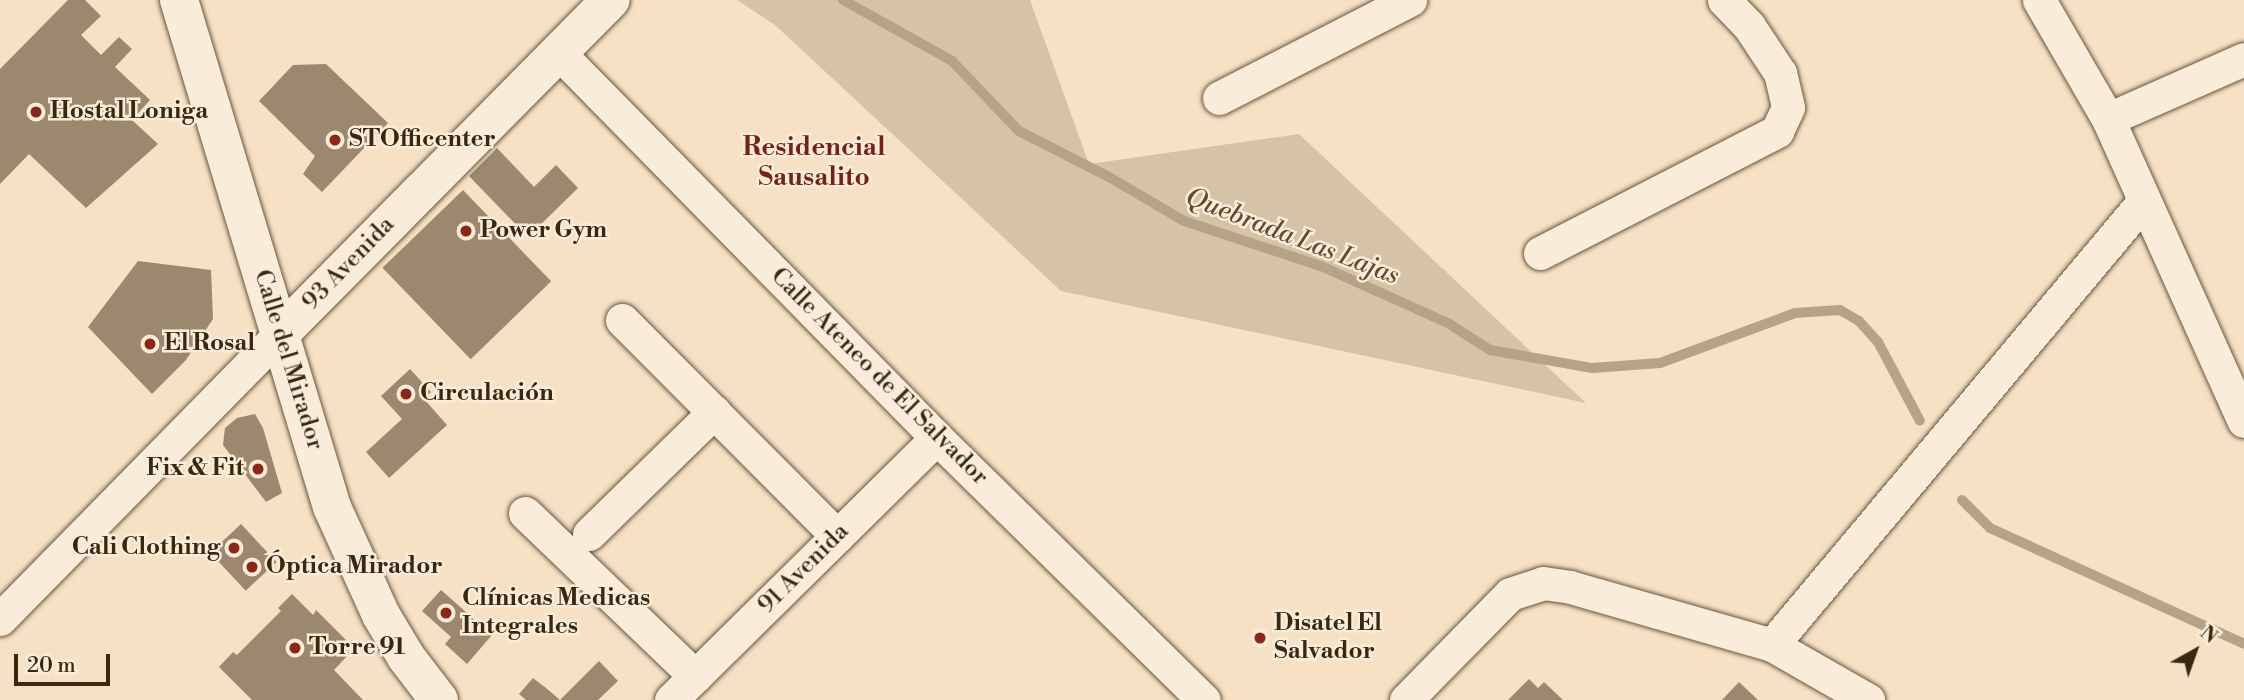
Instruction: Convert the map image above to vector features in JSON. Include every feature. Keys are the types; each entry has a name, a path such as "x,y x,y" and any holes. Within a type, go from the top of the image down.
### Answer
{"main road":[{"name":"Calle del Mirador","path":"157,0 273,342 341,529 381,615 406,657 439,700"},
{"name":"Calle del Mirador","path":"179,0 273,342 314,513 339,577 369,636 412,700"},
{"name":"93 Avenida","path":"273,342 610,0"}],"street":[{"path":"1219,98 1410,0"},
{"path":"1540,253 1777,131 1787,107 1780,73 1749,26 1724,0"},
{"path":"2039,0 2108,118 2143,202 2244,421"},
{"name":"Calle Ateneo de El Salvador","path":"557,51 937,438 1204,700"},
{"path":"2108,118 2244,59"},
{"path":"1772,645 2143,202"},
{"path":"622,320 837,536"},
{"name":"93 Avenida","path":"0,618 273,342"},
{"path":"589,534 714,412"},
{"name":"91 Avenida","path":"671,700 937,438"},
{"path":"525,513 695,676"},
{"path":"1406,700 1510,594 1543,583 1570,587 1772,645 1868,700"}],"shaded area":[{"path":"737,0 1030,0 1089,164 1299,134 1586,403 1061,291 775,25"}],"building":[{"path":"68,0 85,0 101,16 81,35 101,55 119,37 132,49 115,67 150,100 132,120 158,144 86,208 29,154 0,184 0,69"},
{"name":"STOfficenter","path":"326,64 388,123 322,192 303,174 315,156 259,101 293,65"},
{"path":"497,148 534,187 556,165 578,188 528,237 469,176"},
{"path":"463,190 551,281 471,359 382,268"},
{"name":"El Rosal","path":"138,261 211,270 213,319 186,360 152,394 88,327"},
{"path":"410,369 431,392 424,399 447,425 389,478 366,452 402,419 381,396"},
{"name":"Fix & Fit","path":"255,414 263,428 282,493 266,502 223,445 225,428 237,418"},
{"path":"241,524 276,562 246,591 210,553"},
{"path":"441,590 492,635 467,664 445,644 451,637 422,611"},
{"name":"Torre 91","path":"292,594 313,615 316,610 346,640 342,644 350,653 334,670 363,700 252,700 219,667 233,652 237,655 281,611 278,608"},
{"path":"599,661 618,681 598,700 560,700"},
{"path":"533,678 560,700 526,700 519,694"},
{"path":"1529,679 1538,688 1544,682 1563,700 1508,700"},
{"path":"1739,682 1758,700 1722,700"}],"waterway":[{"name":"Quebrada Las Lajas","path":"843,0 952,61 1019,131 1109,177 1184,221 1321,266 1448,323 1490,350 1592,368 1660,363 1795,313 1840,310 1859,321 1878,342 1920,421"},
{"name":"Quebrada Las Lajas","path":"1962,500 1990,528 2244,644"}],"place":[{"name":"Hostal Loniga","path":"36,112"},
{"name":"STOfficenter","path":"335,140"},
{"name":"Power Gym","path":"466,231"},
{"name":"El Rosal","path":"150,344"},
{"name":"Circulación","path":"406,394"},
{"name":"Fix & Fit","path":"258,469"},
{"name":"Cali Clothing","path":"234,548"},
{"name":"Óptica Mirador","path":"252,567"},
{"name":"Clínicas Medicas Integrales","path":"446,613"},
{"name":"Disatel El Salvador","path":"1260,638"},
{"name":"Torre 91","path":"295,648"}],"district":[{"name":"Residencial Sausalito","path":"814,163"}]}
